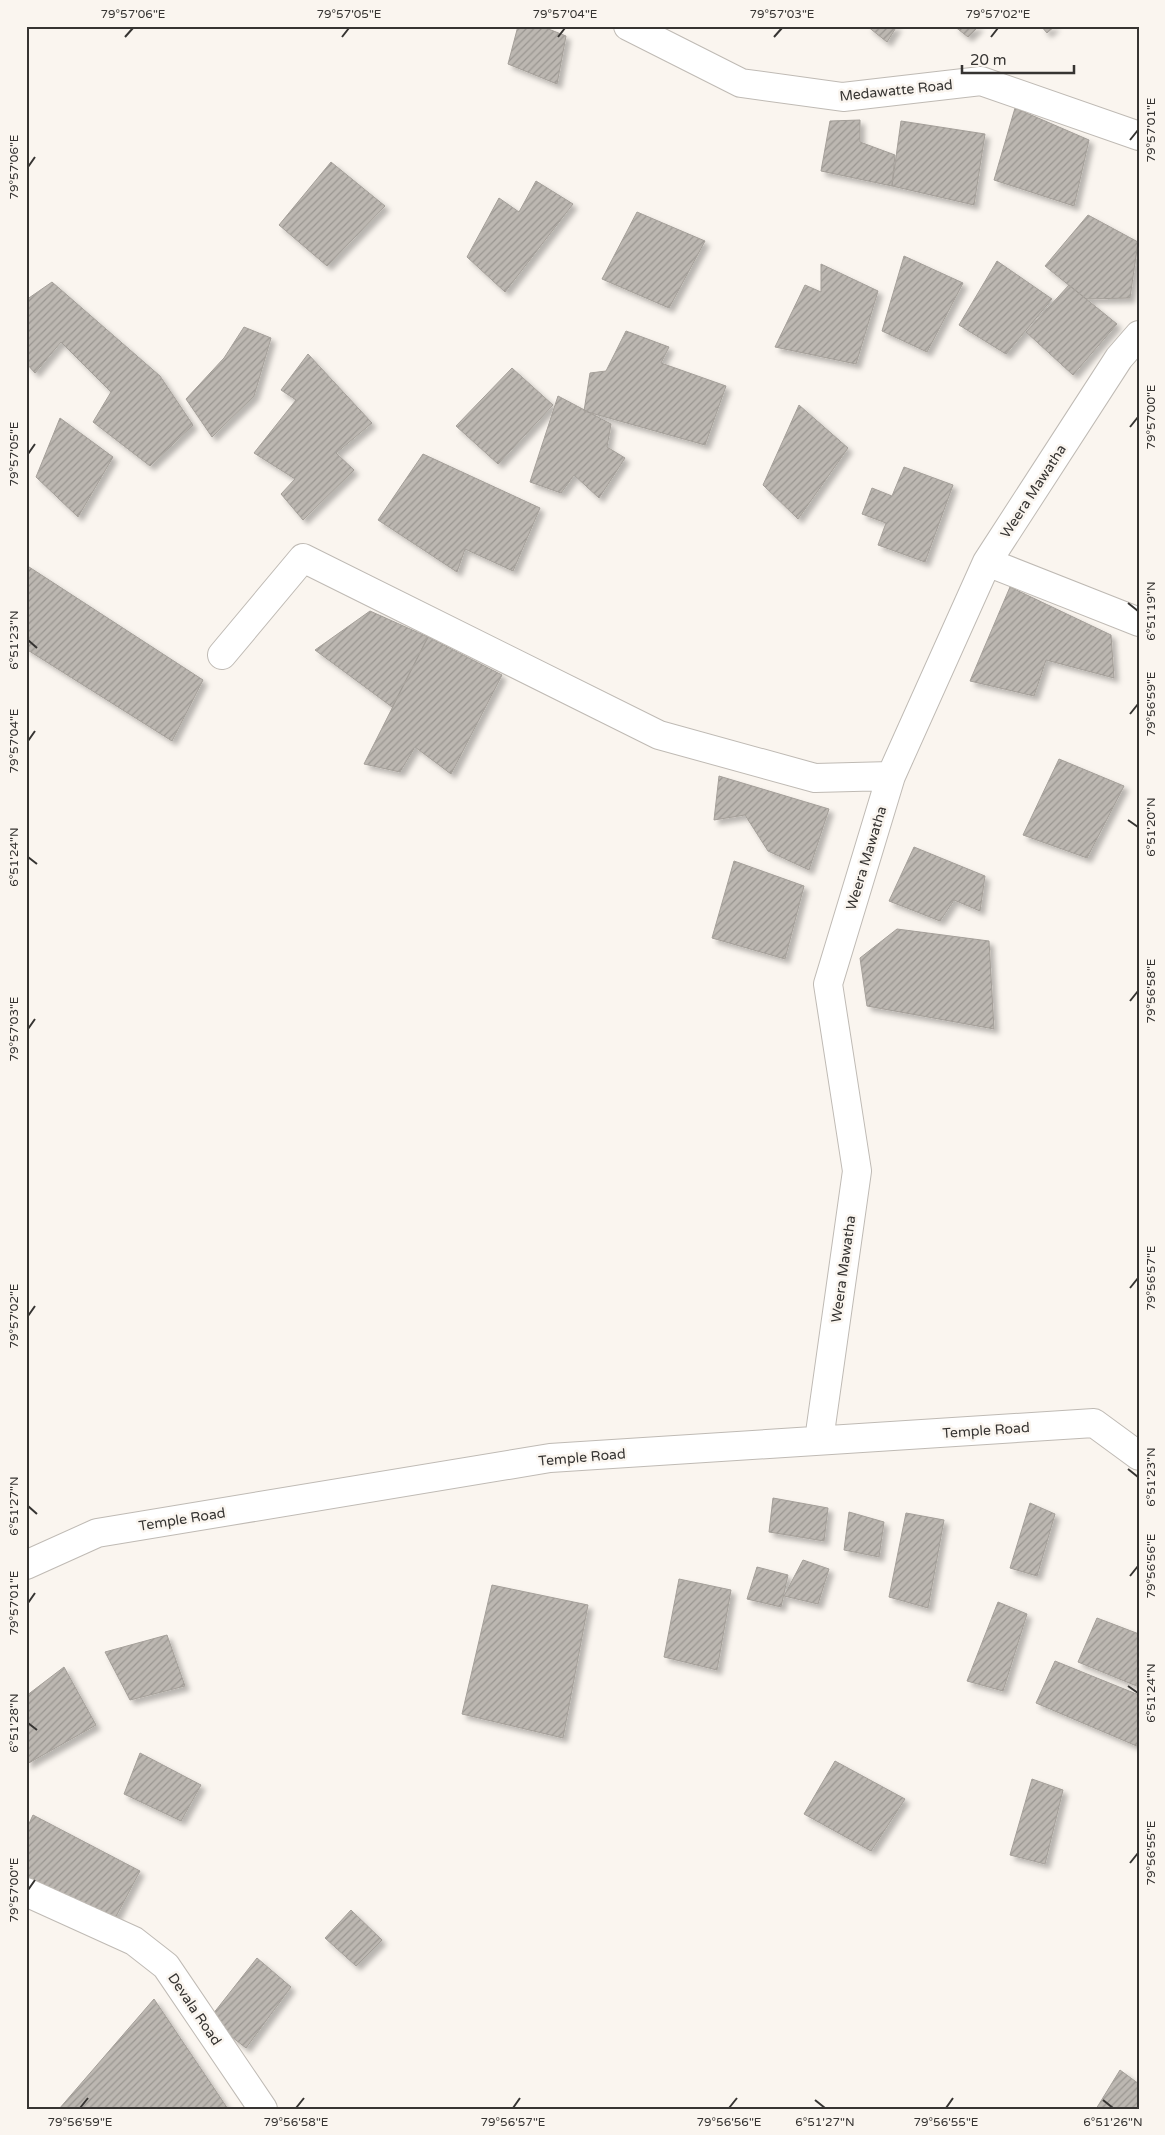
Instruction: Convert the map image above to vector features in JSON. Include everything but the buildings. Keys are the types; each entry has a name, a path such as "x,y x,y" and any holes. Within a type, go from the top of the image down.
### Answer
{"street":[{"name":"Medawatte Road","path":"628,26 741,83 843,98 981,81 1139,136"},
{"name":"Weera Mawatha","path":"819,1440 857,1171 828,984 891,776 987,562 1119,358 1139,335"},
{"path":"222,656 303,558 659,735 815,778 891,776"},
{"path":"987,562 1139,622"},
{"name":"Temple Road","path":"26,1565 98,1532 550,1458 1094,1423 1139,1456"},
{"name":"Devala Road","path":"26,1892 134,1941 166,1966 262,2109"}]}
